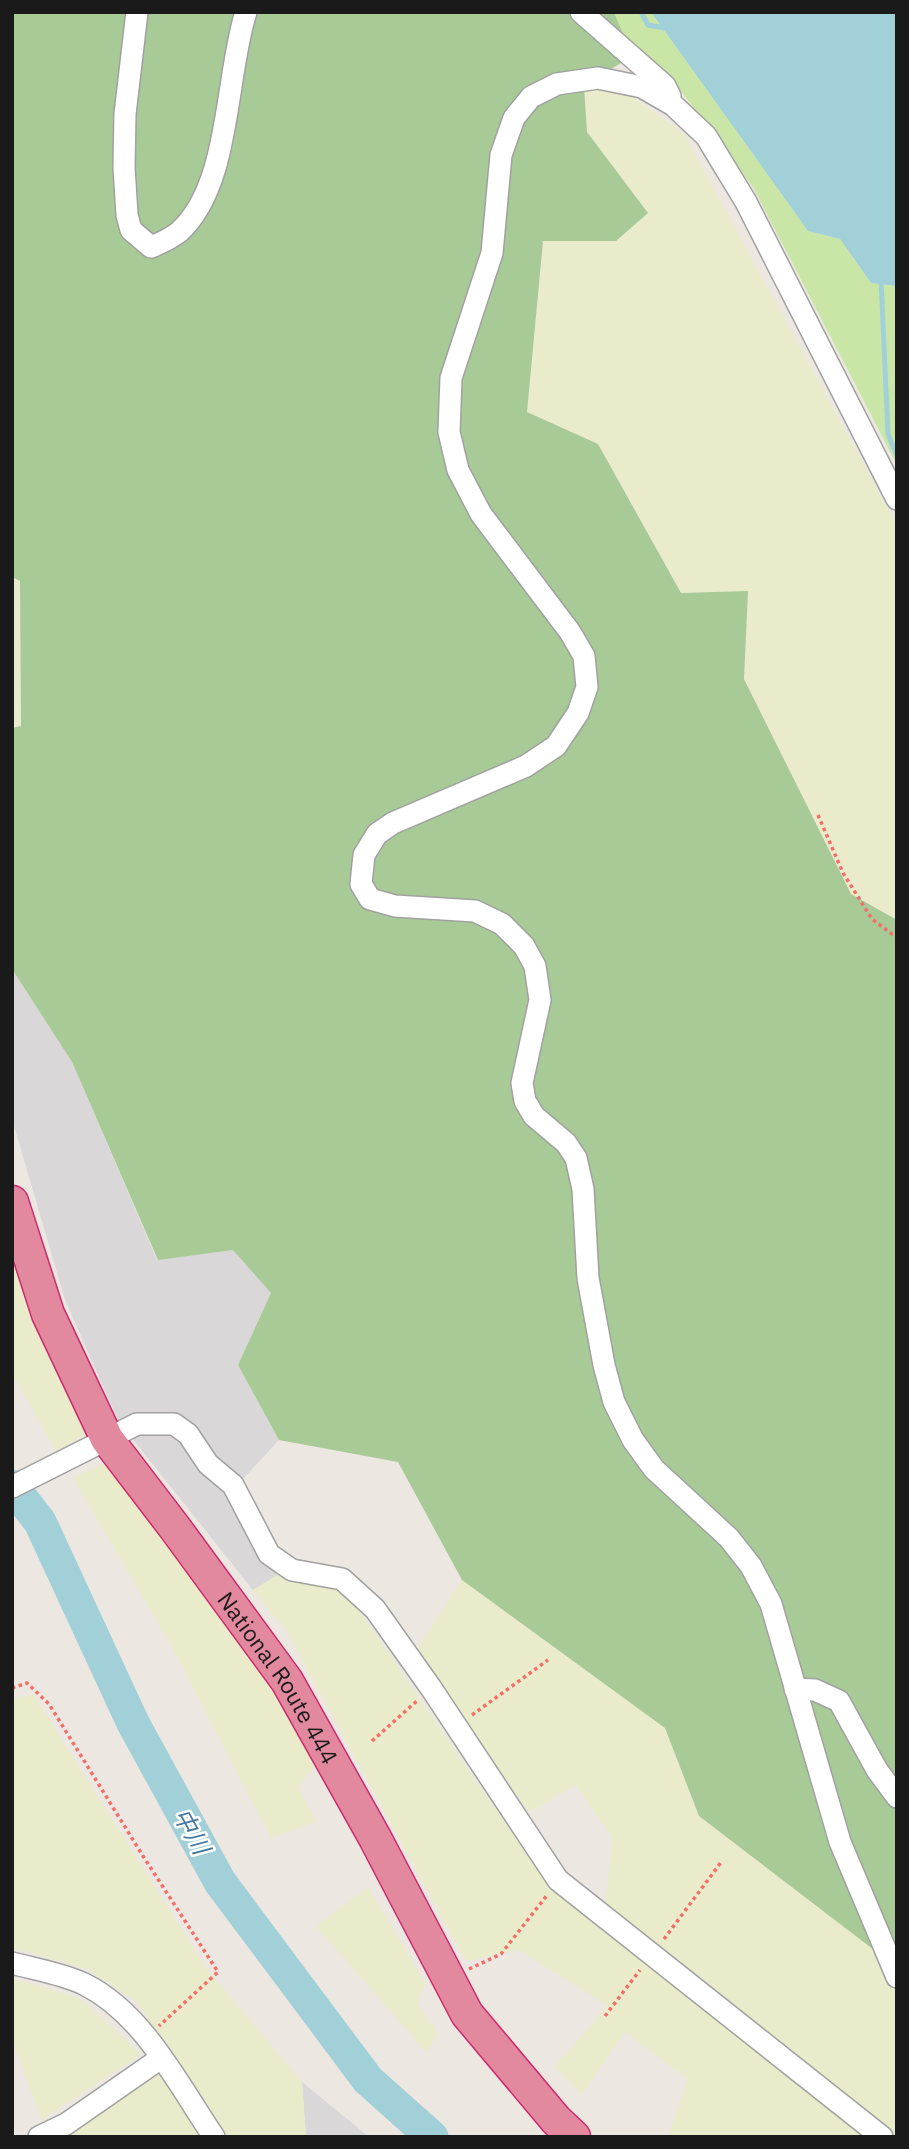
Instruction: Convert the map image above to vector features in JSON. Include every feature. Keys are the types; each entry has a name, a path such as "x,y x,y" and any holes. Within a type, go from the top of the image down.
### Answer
{"highway":[{"name":"National Route 444","path":"12,1202 48,1314 107,1439 287,1681 375,1838 467,2014 556,2120 574,2137"}],"street":[{"path":"137,12 125,114 124,167 127,215 131,230 151,247 168,240 181,230 198,207 214,174 239,35 246,12"},
{"path":"581,12 665,86 673,105"},
{"path":"897,499 746,202 706,136 673,105 642,87 598,78 556,84 531,97 514,118 501,155 492,253 451,377 449,432 458,470 481,514 570,632 584,656 587,687 578,713 555,746 526,766 393,823 377,834 364,856 361,884 370,899 395,906 475,911 502,924 524,946 536,966 540,1000 522,1083 525,1101 534,1116 566,1143 576,1158 583,1189 587,1278 614,1402 633,1440 654,1469 729,1538 751,1566 771,1604 840,1842 897,1977"},
{"path":"12,1487 138,1424 174,1424 188,1434 208,1464 233,1485 269,1554 292,1570 342,1579 375,1609 431,1688 558,1880 882,2137"},
{"path":"795,1689 815,1690 839,1701 877,1770 897,1797"},
{"path":"12,1963 83,1983 123,2009 147,2037 214,2137"},
{"path":"38,2137 65,2124 161,2058"}],"path":[{"path":"818,815 843,873 872,919 897,938"},
{"path":"456,1726 548,1660"},
{"path":"12,1688 27,1683 49,1704 218,1972 147,2037"},
{"path":"372,1741 431,1688"},
{"path":"448,1978 501,1954 558,1880"}],"shaded area":[{"path":"12,969 72,1062 157,1260 233,1249 271,1293 238,1365 279,1440 242,1480 282,1572 253,1590 119,1422 65,1300 12,1119"},
{"path":"302,2082 369,2137 306,2137"}],"green space":[{"path":"12,12 614,12 632,56 584,86 587,132 648,213 616,241 543,241 527,412 598,444 681,593 748,591 744,679 851,894 897,920 897,1980 874,1950 699,1816 665,1728 462,1580 398,1462 279,1440 238,1365 271,1293 233,1250 158,1260 72,1062 12,969 12,728 21,726 20,581 12,577"},
{"path":"614,12 651,12 808,231 840,239 871,283 897,286 897,465 753,187 680,90 632,56"},
{"path":"583,86 628,93 684,134 897,526 897,920 851,894 744,679 748,592 681,593 598,444 527,412 543,241 616,241 648,213 587,132"},
{"path":"12,577 20,581 21,727 12,728"},
{"path":"12,1256 47,1351 94,1430 56,1451 12,1373"},
{"path":"105,1463 272,1682 317,1763 298,1787 316,1822 271,1838 172,1647 73,1478"},
{"path":"282,1572 342,1586 541,1876 862,2137 668,2137 688,2079 625,2032 582,2094 554,2067 608,2006 518,1950 466,1961 287,1632 253,1590"},
{"path":"462,1580 665,1728 699,1816 874,1950 897,1980 897,2137 605,1904 613,1839 576,1785 529,1812 416,1651"},
{"path":"33,1694 206,1968 302,2082 306,2137 225,2137 138,2003 88,1969 12,1948 12,1700"},
{"path":"368,1887 425,1983 417,2004 438,2034 426,2052 316,1926"},
{"path":"12,1978 79,1998 141,2054 41,2120 12,2038"},
{"path":"161,2072 204,2137 64,2137"}],"water":[{"path":"651,12 897,12 897,286 871,283 840,239 808,231"}],"waterway":[{"path":"641,12 648,25 665,28"},
{"path":"881,279 888,434 897,456"},
{"name":"中川","path":"12,1486 40,1522 133,1723 220,1882 368,2080 432,2137"}]}
